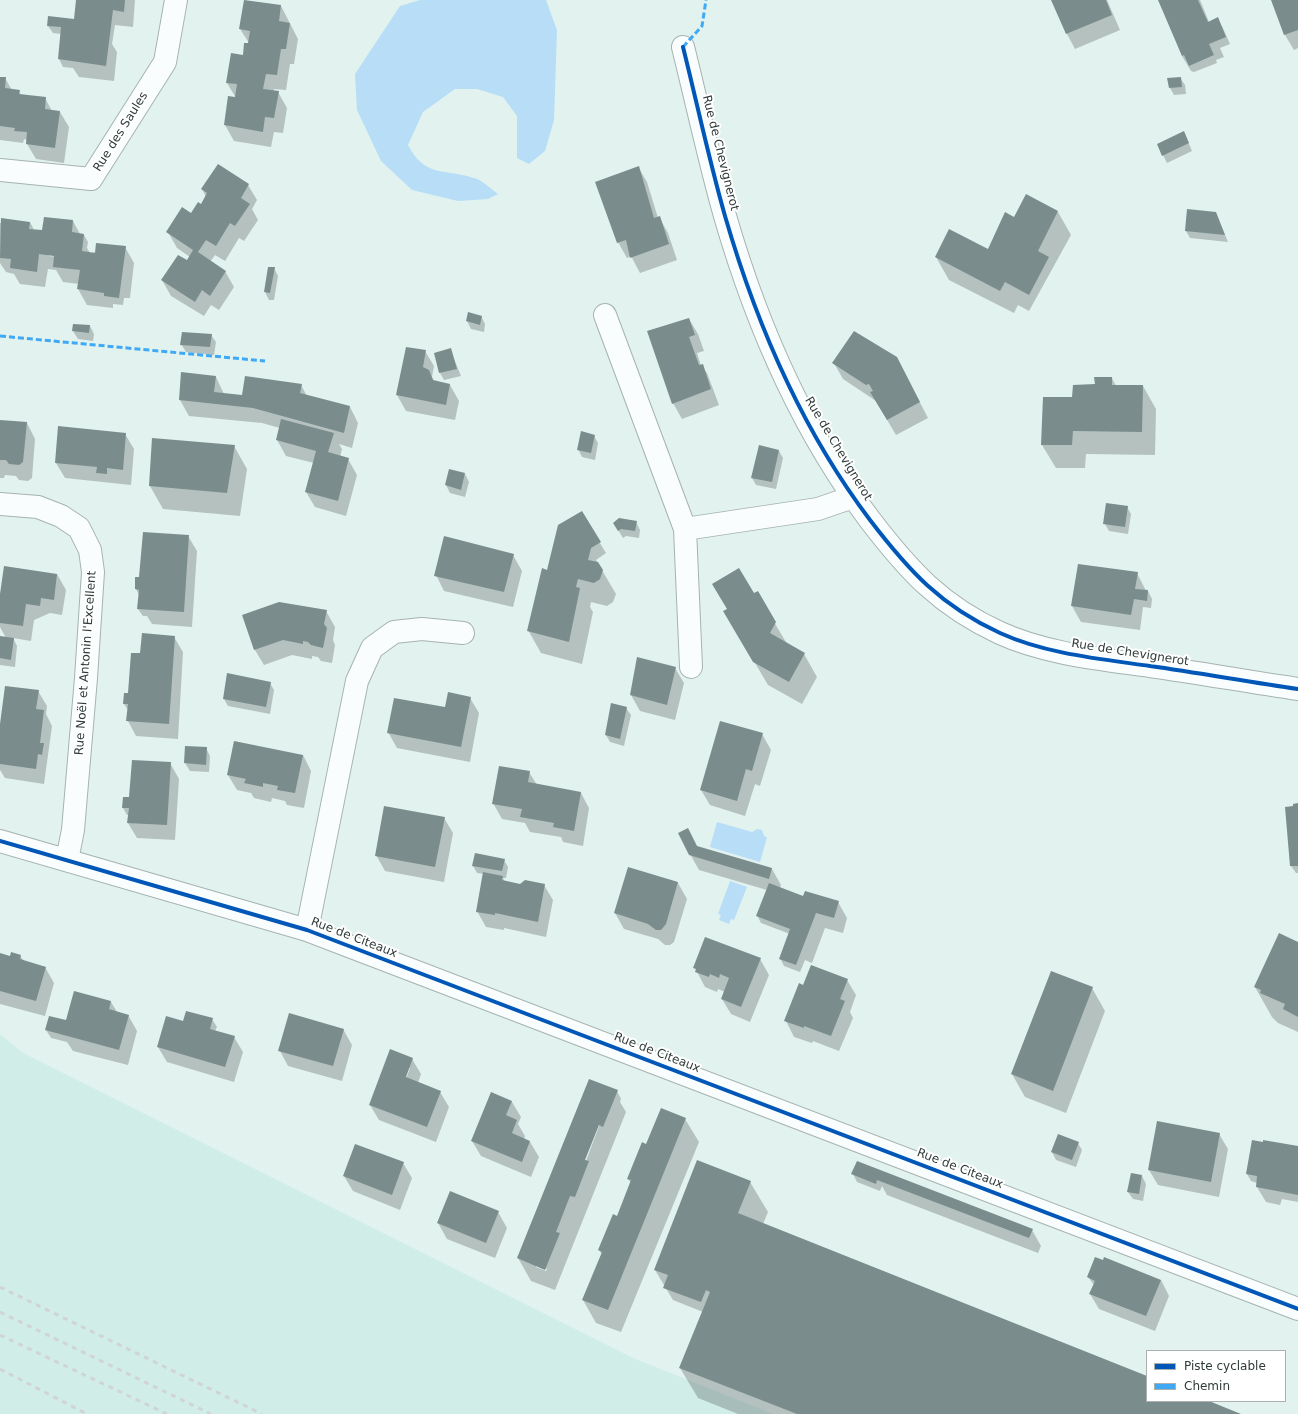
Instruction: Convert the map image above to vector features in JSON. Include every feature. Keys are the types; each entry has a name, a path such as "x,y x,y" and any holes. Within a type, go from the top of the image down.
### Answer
{"street":[{"name":"Rue des Saules","path":"0,170 91,179 165,62 176,0"},
{"name":"Rue de Chevignerot","path":"683,47 725,216 748,286 775,356 803,412 853,496 914,574 947,603 1002,634 1046,648 1090,658 1298,689"},
{"path":"605,315 685,529 691,666"},
{"path":"685,529 818,509 853,496"},
{"name":"Rue Noël et Antonin l'Excellent","path":"0,504 38,507 61,516 79,528 90,550 94,572 87,670 73,830 67,860"},
{"name":"Rue de Citeaux","path":"307,930 357,680 372,648 394,632 422,629 463,632"},
{"name":"Rue de Citeaux","path":"0,841 307,930 1298,1310"}],"shaded area":[{"path":"0,1034 23,1053 633,1358 773,1414 0,1414"}],"water":[{"path":"420,0 546,0 557,30 554,120 545,151 529,164 517,158 517,116 503,97 477,89 455,89 423,112 408,145 415,156 429,168 477,179 498,194 488,199 458,201 412,190 381,161 357,110 355,74 400,6"},
{"path":"717,822 752,832 757,829 762,830 764,836 767,837 760,862 710,847"},
{"path":"730,881 747,887 734,920 731,919 729,924 719,920 721,915 718,914"}],"building":[{"path":"76,0 125,0 124,12 113,10 106,66 58,59 61,27 47,26 48,16 74,19"},
{"path":"244,0 281,5 279,21 290,23 286,49 281,49 277,75 266,74 263,89 279,91 274,118 265,117 263,132 224,125 228,96 235,97 237,84 226,83 231,53 243,55 244,43 248,43 250,31 239,29"},
{"path":"1051,0 1106,0 1112,15 1066,34"},
{"path":"1158,0 1198,0 1208,22 1218,17 1226,37 1209,44 1214,55 1189,66 1184,55 1182,56"},
{"path":"1271,0 1298,0 1298,30 1284,35"},
{"path":"0,77 6,77 5,88 20,90 19,94 46,97 45,109 60,111 55,148 26,144 27,132 14,131 15,128 0,126"},
{"path":"1181,77 1182,87 1169,88 1167,78"},
{"path":"1184,131 1189,143 1162,156 1157,144"},
{"path":"218,164 249,184 241,198 250,204 235,226 230,223 216,246 206,240 198,252 226,271 210,296 202,290 195,302 161,280 178,255 187,260 193,250 166,232 182,207 191,213 198,202 201,204 207,193 201,189"},
{"path":"639,166 654,218 660,216 669,244 630,258 626,240 617,243 595,182"},
{"path":"1026,194 1058,211 1038,251 1049,257 1029,295 1005,282 1000,291 935,257 949,229 988,249 1005,212 1014,217"},
{"path":"1187,209 1216,212 1225,235 1185,231"},
{"path":"44,217 73,220 72,232 84,234 82,251 95,253 96,243 126,246 119,298 104,296 104,293 77,289 80,270 53,267 54,256 39,254 37,272 10,268 11,259 0,258 1,218 30,222 29,229 42,230"},
{"path":"268,267 275,267 270,293 264,292"},
{"path":"468,312 482,316 480,325 466,321"},
{"path":"689,318 695,335 689,337 699,365 703,364 711,389 672,404 647,331"},
{"path":"73,324 90,325 89,333 72,331"},
{"path":"854,331 897,357 920,402 887,420 870,392 873,391 869,384 866,385 832,363"},
{"path":"182,332 212,334 210,347 180,345"},
{"path":"406,347 426,350 423,367 429,370 433,380 450,384 446,405 396,395"},
{"path":"451,348 457,369 439,373 434,353"},
{"path":"181,372 216,376 214,392 242,395 245,376 302,384 300,393 350,406 344,433 253,408 179,400"},
{"path":"1094,377 1112,377 1112,385 1143,385 1142,432 1073,431 1072,445 1041,445 1043,397 1072,397 1073,385 1095,384"},
{"path":"281,419 334,433 328,452 349,458 338,501 305,492 316,451 276,440"},
{"path":"0,420 27,422 23,462 19,465 9,464 6,460 0,460"},
{"path":"58,426 126,433 123,470 107,468 107,474 96,473 97,467 55,463"},
{"path":"581,431 595,435 591,453 577,450"},
{"path":"152,438 235,445 227,493 149,486"},
{"path":"759,445 779,450 772,482 751,478"},
{"path":"449,469 465,473 461,490 445,485"},
{"path":"1106,503 1128,506 1125,527 1103,524"},
{"path":"582,511 601,542 591,548 588,560 598,562 603,570 600,579 594,583 578,579 576,587 580,588 569,642 527,631 542,568 547,570 558,525"},
{"path":"619,518 637,521 635,531 621,529 618,531 613,523"},
{"path":"143,532 189,535 184,612 137,609 139,590 135,589 135,577 139,577"},
{"path":"444,536 514,554 504,592 434,576"},
{"path":"1078,564 1138,572 1135,589 1148,590 1147,601 1134,599 1131,615 1071,606"},
{"path":"4,566 57,574 54,600 41,598 40,606 26,604 23,626 0,623 0,594"},
{"path":"739,568 754,593 758,591 776,622 770,633 805,653 789,682 753,662 723,611 727,609 712,584"},
{"path":"279,602 327,610 324,624 327,628 323,648 303,641 303,644 283,640 254,650 242,615"},
{"path":"142,633 175,636 169,724 126,721 128,704 123,704 124,693 128,693 131,653 140,653"},
{"path":"0,636 14,638 11,660 0,658"},
{"path":"637,657 676,667 667,705 630,695"},
{"path":"227,673 271,682 266,707 223,699"},
{"path":"5,686 39,690 36,709 44,710 40,743 44,743 42,755 38,754 36,769 0,764 0,724"},
{"path":"448,692 471,697 461,747 387,733 394,698 445,707"},
{"path":"611,703 627,707 620,739 605,735"},
{"path":"720,721 763,733 752,771 746,769 737,801 700,790"},
{"path":"234,741 303,755 295,793 277,790 278,786 263,783 263,787 244,783 246,779 227,775"},
{"path":"185,746 207,747 206,765 184,763"},
{"path":"132,760 171,762 167,825 127,823 129,808 122,808 123,797 129,797"},
{"path":"499,766 530,771 528,782 581,792 574,831 553,827 554,823 520,817 522,809 492,804"},
{"path":"1298,803 1298,866 1290,866 1285,807 1293,806 1293,804"},
{"path":"384,806 445,817 435,867 375,856"},
{"path":"688,828 697,846 772,868 769,879 689,855 678,833"},
{"path":"475,853 505,859 502,871 472,866"},
{"path":"628,867 678,882 666,924 661,930 656,930 648,924 614,913"},
{"path":"483,872 503,876 502,880 520,884 525,880 545,884 538,922 495,913 495,915 476,912"},
{"path":"769,883 803,896 805,891 839,901 834,918 816,913 796,965 779,959 790,929 756,916"},
{"path":"1279,933 1298,942 1298,1017 1283,1009 1285,1004 1260,993 1261,990 1254,987"},
{"path":"705,937 761,958 741,1007 721,999 729,978 720,974 719,978 710,974 709,977 695,972 696,969 693,968"},
{"path":"11,952 21,955 20,959 46,967 36,1001 0,991 0,953 10,956"},
{"path":"811,965 848,979 840,999 845,1001 831,1036 804,1026 804,1028 784,1021 799,983 803,985"},
{"path":"1051,971 1093,987 1053,1091 1011,1074"},
{"path":"74,991 111,1001 109,1009 129,1015 119,1050 45,1030 49,1016 66,1020"},
{"path":"186,1011 213,1018 210,1029 235,1036 225,1067 157,1047 166,1016 183,1021"},
{"path":"289,1013 344,1029 333,1066 278,1051"},
{"path":"390,1049 413,1058 406,1077 441,1091 427,1127 369,1105"},
{"path":"589,1079 618,1090 603,1127 599,1125 585,1160 589,1161 575,1197 570,1196 556,1232 560,1233 545,1270 517,1258"},
{"path":"491,1092 512,1101 506,1115 517,1120 512,1133 530,1141 522,1162 471,1141"},
{"path":"661,1108 686,1118 608,1310 582,1300 602,1252 598,1250 613,1214 617,1216 631,1180 627,1179 642,1142 646,1144"},
{"path":"1157,1121 1220,1133 1211,1182 1148,1170"},
{"path":"1058,1134 1079,1142 1072,1160 1051,1152"},
{"path":"1252,1140 1263,1142 1263,1140 1298,1146 1298,1195 1256,1187 1257,1176 1246,1174"},
{"path":"355,1144 404,1162 392,1195 343,1176"},
{"path":"697,1160 751,1181 738,1213 1146,1376 1146,1402 1211,1402 1241,1414 797,1414 679,1368 710,1292 706,1290 701,1302 663,1288 668,1275 654,1270"},
{"path":"857,1161 1033,1229 1029,1238 877,1180 876,1184 851,1174"},
{"path":"1131,1173 1142,1175 1139,1194 1127,1192"},
{"path":"450,1191 499,1211 486,1243 437,1223"},
{"path":"1095,1257 1103,1260 1104,1257 1161,1280 1146,1316 1089,1294 1095,1281 1087,1277"}],"railway":[{"path":"0,1287 262,1414"},
{"path":"0,1312 211,1414"},
{"path":"0,1335 167,1414"},
{"path":"0,1369 87,1414"}],"marked path":[{"path":"683,47 702,26 706,0"},
{"path":"0,336 265,361"}],"cycle path":[{"path":"683,47 708,153 737,256 751,296 784,374 802,412 823,450 870,520 913,571 943,599 960,611 1000,633 1036,646 1074,655 1298,689"},
{"path":"0,841 307,930 1298,1309"}]}
